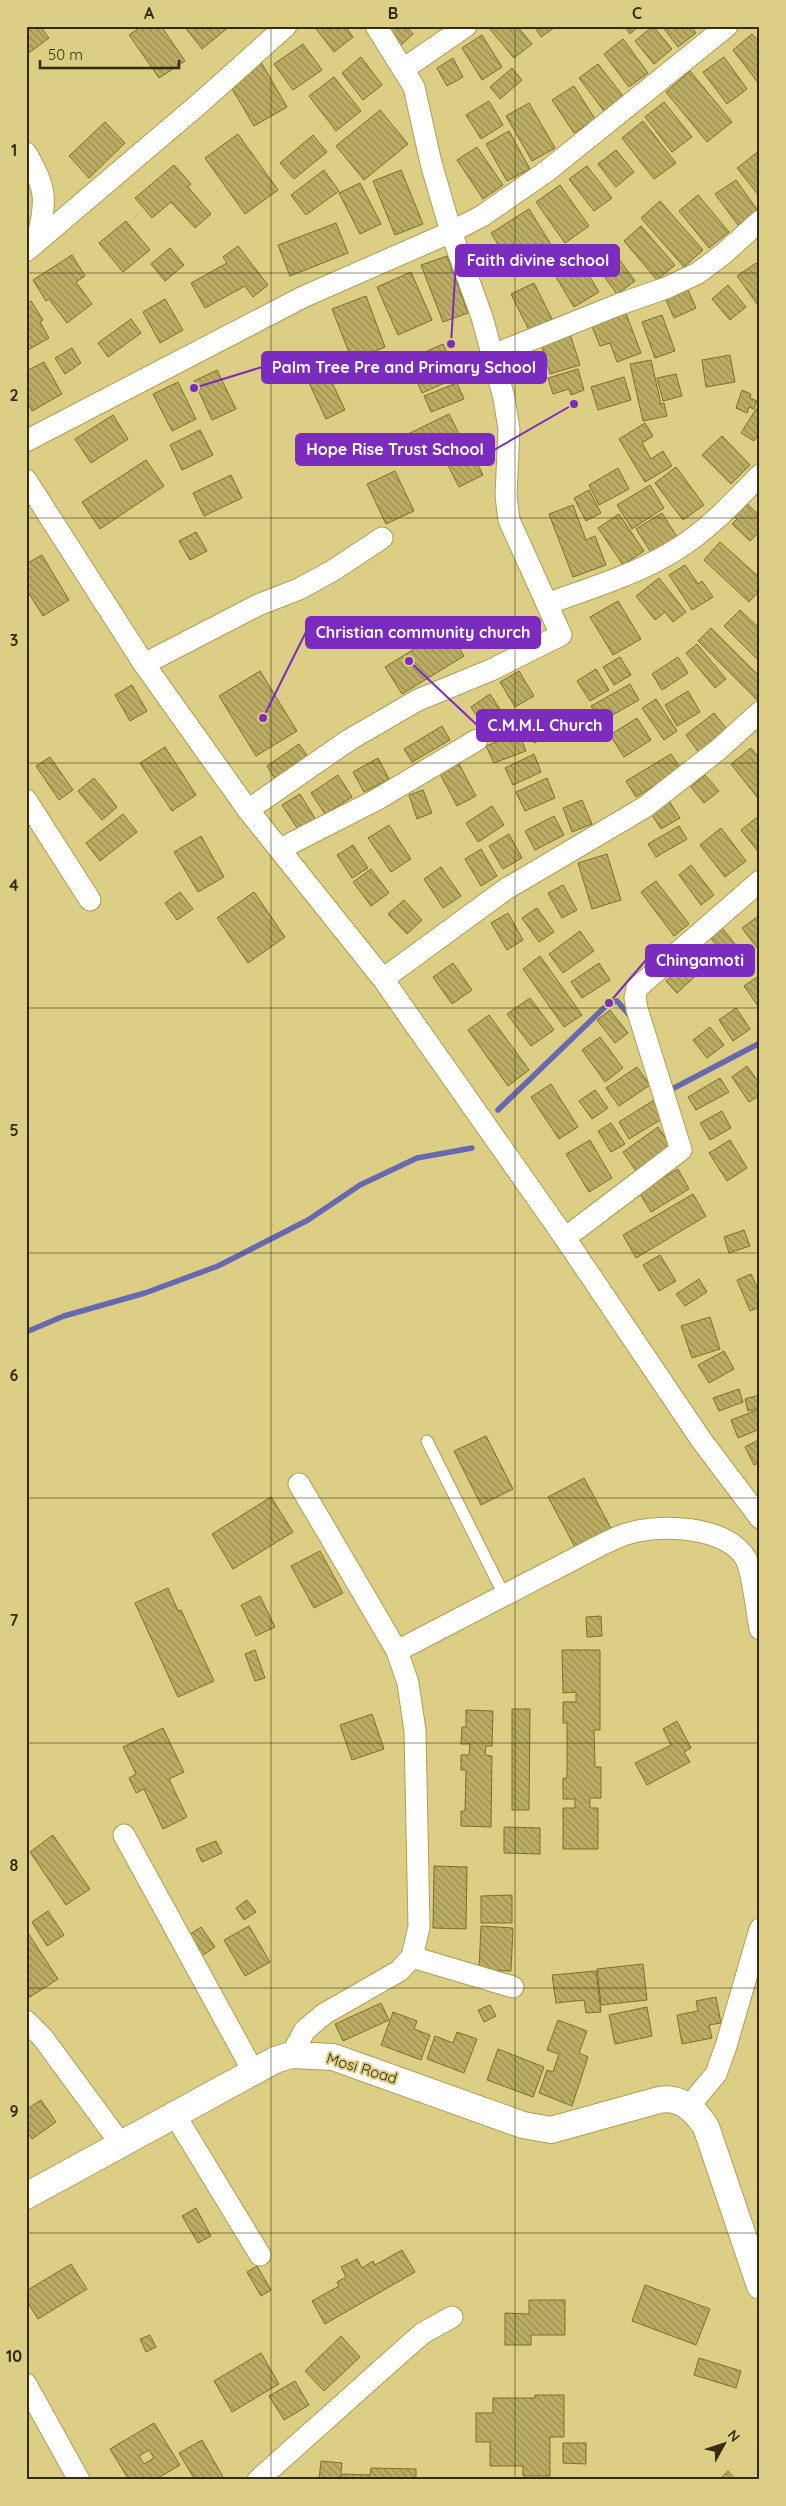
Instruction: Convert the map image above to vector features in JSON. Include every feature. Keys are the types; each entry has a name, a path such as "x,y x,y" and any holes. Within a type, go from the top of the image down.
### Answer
{"street":[{"path":"32,246 286,26"},
{"path":"248,810 349,740 418,700 491,670 561,635 561,631 509,520 506,496 509,429 493,355 482,317 451,232 431,163 414,87 404,68 376,26"},
{"path":"404,68 466,26"},
{"path":"26,441 302,297 451,232 482,216 547,171 728,26"},
{"path":"26,154 43,187 45,202 32,246"},
{"path":"493,355 666,288 698,272 722,255 760,222"},
{"path":"547,604 644,568 675,551 705,529 760,475"},
{"path":"26,480 144,664 248,810 384,979 565,1238 702,1441 760,1518"},
{"path":"144,664 258,605 316,580 382,538"},
{"path":"384,979 506,889 644,807 718,750 760,712"},
{"path":"280,849 376,800 477,740"},
{"path":"26,800 90,900"},
{"path":"565,1238 681,1150 637,1009 635,998 637,988 760,881"},
{"path":"291,2055 305,2030 324,2014 400,1971 412,1957 419,1927 415,1731 408,1682 397,1651 299,1484"},
{"path":"397,1651 628,1533 655,1528 673,1528 716,1535 731,1542 746,1558 760,1628"},
{"path":"124,1835 253,2071"},
{"path":"760,1929 716,2074 689,2106 706,2127 760,2286"},
{"path":"412,1957 514,1987"},
{"path":"26,2021 43,2038 121,2144"},
{"name":"Mosi Road","path":"26,2196 253,2071 291,2055 313,2054 354,2062 523,2125 551,2130 667,2098 680,2101 689,2106"},
{"path":"175,2115 260,2255"},
{"path":"258,2480 423,2333 452,2317"},
{"path":"26,2384 79,2480"}],"lane":[{"path":"427,1441 504,1595"}],"building":[{"path":"26,26 40,26 49,38 26,55"},
{"path":"142,26 161,26 185,61 159,78 129,35"},
{"path":"184,26 230,26 202,49"},
{"path":"314,26 345,26 353,37 334,52"},
{"path":"385,26 406,26 413,34 401,45"},
{"path":"494,26 517,26 532,44 514,58 490,29"},
{"path":"534,26 557,26 541,37"},
{"path":"624,26 639,26 630,34"},
{"path":"653,26 672,49 654,64 635,41"},
{"path":"662,26 691,26 696,33 678,47"},
{"path":"752,34 760,43 759,84 733,50"},
{"path":"482,35 502,67 482,80 462,48"},
{"path":"623,39 648,73 629,87 604,54"},
{"path":"303,44 322,70 293,90 274,64"},
{"path":"361,57 382,85 363,100 342,73"},
{"path":"724,57 747,89 727,104 703,72"},
{"path":"453,58 463,77 447,86 437,68"},
{"path":"261,62 287,107 254,126 228,82"},
{"path":"598,64 623,96 604,111 579,78"},
{"path":"512,68 522,80 500,99 490,87"},
{"path":"690,71 732,122 707,142 666,92"},
{"path":"334,77 361,111 336,131 309,96"},
{"path":"574,86 595,119 574,133 552,100"},
{"path":"489,101 503,125 481,139 466,115"},
{"path":"664,102 692,137 672,152 645,117"},
{"path":"529,103 555,148 532,161 506,116"},
{"path":"380,110 408,144 364,180 336,146"},
{"path":"643,121 676,163 654,179 622,138"},
{"path":"105,122 125,143 89,178 69,156"},
{"path":"509,131 530,169 507,181 486,144"},
{"path":"238,134 278,190 245,214 205,158"},
{"path":"313,135 327,152 294,179 280,163"},
{"path":"477,147 503,185 483,199 457,160"},
{"path":"616,150 634,172 616,187 598,164"},
{"path":"760,152 760,197 737,168"},
{"path":"174,165 191,184 188,187 211,214 195,228 171,202 152,218 135,198"},
{"path":"587,166 612,198 594,211 569,179"},
{"path":"324,170 339,191 306,215 291,195"},
{"path":"401,170 423,224 395,235 373,181"},
{"path":"736,180 758,211 738,225 715,194"},
{"path":"360,183 381,224 360,234 339,193"},
{"path":"560,185 589,226 565,243 536,202"},
{"path":"698,195 729,232 709,248 679,211"},
{"path":"660,201 703,250 684,267 641,218"},
{"path":"529,209 555,251 517,275 491,233"},
{"path":"126,221 150,250 123,272 99,243"},
{"path":"336,223 348,253 290,276 278,245"},
{"path":"641,226 675,265 657,280 624,241"},
{"path":"238,246 268,285 253,297 245,286 205,308 191,283 227,263 223,257"},
{"path":"170,248 184,265 165,281 151,264"},
{"path":"72,255 85,276 76,282 92,304 67,323 49,299 46,301 33,280"},
{"path":"616,255 635,281 617,294 598,268"},
{"path":"447,256 468,313 443,322 421,265"},
{"path":"581,262 599,292 574,307 556,277"},
{"path":"756,263 760,268 760,308 737,276"},
{"path":"411,272 432,320 398,335 377,287"},
{"path":"534,283 552,319 529,330 511,294"},
{"path":"728,285 746,307 730,320 712,299"},
{"path":"688,290 696,308 674,318 666,300"},
{"path":"366,296 385,347 352,360 332,309"},
{"path":"165,299 183,330 160,343 143,312"},
{"path":"31,301 43,320 40,322 49,338 26,351 26,304"},
{"path":"625,311 641,353 617,362 610,343 600,346 591,324"},
{"path":"662,315 675,351 655,358 642,322"},
{"path":"131,319 141,333 108,357 98,343"},
{"path":"570,334 580,365 550,374 541,343"},
{"path":"443,344 458,377 422,393 407,360"},
{"path":"72,348 81,363 65,374 55,358"},
{"path":"730,355 735,382 706,387 702,360"},
{"path":"651,360 661,404 664,403 667,416 643,421 630,364"},
{"path":"44,362 62,394 32,411 26,400 26,371"},
{"path":"578,369 584,390 571,395 569,389 553,394 548,378"},
{"path":"217,370 236,409 212,420 194,381"},
{"path":"328,374 345,410 326,419 309,383"},
{"path":"676,374 682,396 663,401 657,378"},
{"path":"624,377 631,400 598,410 591,387"},
{"path":"178,382 196,419 172,431 153,394"},
{"path":"457,383 464,399 431,412 424,396"},
{"path":"742,390 751,394 750,398 757,401 754,409 749,407 747,413 736,408"},
{"path":"756,409 760,411 760,438 757,436 754,441 741,433"},
{"path":"449,414 459,434 416,454 406,435"},
{"path":"113,415 128,439 91,463 75,439"},
{"path":"645,423 653,436 642,443 651,459 663,451 672,466 645,482 619,439"},
{"path":"200,430 213,455 182,470 170,445"},
{"path":"722,436 750,465 731,484 702,455"},
{"path":"465,438 483,475 459,487 440,450"},
{"path":"146,460 164,486 100,529 82,502"},
{"path":"676,467 704,505 683,520 655,483"},
{"path":"618,468 629,489 599,505 589,485"},
{"path":"395,471 414,511 386,524 367,484"},
{"path":"231,475 242,498 204,516 193,493"},
{"path":"650,485 664,508 632,529 617,505"},
{"path":"589,490 601,513 586,521 574,498"},
{"path":"744,501 760,516 760,531 750,541 732,524 737,519 732,514"},
{"path":"573,505 586,540 595,536 606,565 573,577 549,514"},
{"path":"662,513 677,537 652,554 636,529"},
{"path":"619,514 644,551 623,565 598,528"},
{"path":"196,532 207,551 190,560 179,541"},
{"path":"720,542 760,578 760,590 749,602 704,560"},
{"path":"42,555 69,600 43,616 26,589 26,564"},
{"path":"685,565 698,584 702,581 713,597 692,610 669,575"},
{"path":"659,578 686,612 673,622 665,612 655,620 636,596"},
{"path":"618,601 641,639 613,655 590,617"},
{"path":"740,610 760,629 760,662 724,626"},
{"path":"448,628 464,656 402,694 385,667"},
{"path":"711,628 760,677 760,703 698,641"},
{"path":"697,644 726,679 715,688 686,653"},
{"path":"620,657 631,675 614,685 603,667"},
{"path":"678,657 688,673 662,690 652,674"},
{"path":"596,669 609,690 590,701 577,681"},
{"path":"260,671 297,731 256,756 219,696"},
{"path":"519,671 534,696 515,707 500,682"},
{"path":"630,684 639,700 600,722 591,706"},
{"path":"132,685 147,711 130,721 115,695"},
{"path":"688,691 700,712 677,726 665,705"},
{"path":"490,694 501,711 482,724 471,707"},
{"path":"656,699 677,731 664,740 642,708"},
{"path":"714,713 729,732 700,754 686,735"},
{"path":"535,714 546,738 534,743 523,719"},
{"path":"637,718 651,740 624,757 610,735"},
{"path":"442,726 450,740 412,762 404,749"},
{"path":"519,733 526,751 494,763 486,746"},
{"path":"299,744 308,757 275,779 267,766"},
{"path":"165,747 196,795 172,811 140,763"},
{"path":"751,748 760,759 760,801 731,764"},
{"path":"534,754 541,772 513,785 505,768"},
{"path":"671,754 681,769 636,797 626,781"},
{"path":"50,757 73,790 59,800 36,766"},
{"path":"378,758 389,779 364,792 353,772"},
{"path":"459,764 476,796 457,806 440,774"},
{"path":"338,775 352,797 325,814 311,793"},
{"path":"705,775 719,791 704,803 691,787"},
{"path":"94,778 117,807 102,820 78,791"},
{"path":"547,778 555,798 525,811 516,792"},
{"path":"423,790 432,813 417,819 409,795"},
{"path":"300,794 316,820 299,831 282,805"},
{"path":"582,800 592,824 572,832 563,808"},
{"path":"669,801 680,818 661,829 650,812"},
{"path":"492,806 504,825 478,842 466,823"},
{"path":"123,814 137,832 100,861 86,843"},
{"path":"554,816 564,835 535,850 525,831"},
{"path":"756,818 760,822 760,854 741,830"},
{"path":"389,825 411,859 391,872 368,838"},
{"path":"679,826 687,839 656,857 648,844"},
{"path":"721,828 746,861 725,877 700,845"},
{"path":"509,834 522,858 503,869 489,846"},
{"path":"201,836 224,877 198,892 174,852"},
{"path":"353,845 368,868 352,878 337,855"},
{"path":"481,849 497,876 481,886 465,859"},
{"path":"607,854 621,900 592,909 578,863"},
{"path":"691,865 714,895 701,905 679,875"},
{"path":"441,867 461,896 443,908 424,879"},
{"path":"371,869 389,893 371,906 353,882"},
{"path":"656,881 689,924 674,936 641,892"},
{"path":"563,885 577,910 562,918 548,893"},
{"path":"180,892 193,909 177,920 165,903"},
{"path":"254,892 285,937 248,963 217,918"},
{"path":"404,900 422,920 407,934 388,914"},
{"path":"537,908 554,932 539,942 522,918"},
{"path":"508,913 523,940 507,950 491,923"},
{"path":"760,915 760,948 758,949 742,928"},
{"path":"719,924 743,954 730,964 707,933"},
{"path":"580,931 594,951 563,973 549,954"},
{"path":"699,951 710,963 677,993 666,981"},
{"path":"540,956 582,1015 564,1027 523,969"},
{"path":"453,963 472,990 452,1004 433,977"},
{"path":"599,963 610,980 582,998 571,982"},
{"path":"760,975 760,1009 744,986"},
{"path":"530,998 554,1030 531,1046 507,1014"},
{"path":"736,1008 750,1029 733,1041 719,1020"},
{"path":"610,1010 628,1033 615,1043 597,1020"},
{"path":"489,1015 529,1070 508,1086 468,1030"},
{"path":"710,1027 724,1045 707,1058 693,1040"},
{"path":"600,1037 623,1068 605,1082 582,1050"},
{"path":"747,1066 760,1084 760,1095 749,1102 732,1077"},
{"path":"637,1067 650,1085 619,1106 606,1088"},
{"path":"720,1078 729,1092 696,1110 688,1097"},
{"path":"551,1084 578,1127 559,1139 531,1097"},
{"path":"595,1090 608,1108 592,1119 579,1101"},
{"path":"654,1100 665,1117 629,1139 619,1122"},
{"path":"722,1111 731,1128 710,1140 700,1123"},
{"path":"611,1123 625,1144 611,1152 598,1131"},
{"path":"658,1127 673,1149 638,1174 623,1152"},
{"path":"590,1140 612,1178 589,1192 566,1154"},
{"path":"730,1140 747,1168 727,1181 709,1153"},
{"path":"678,1169 689,1189 651,1212 639,1192"},
{"path":"693,1194 706,1216 636,1258 623,1235"},
{"path":"744,1230 750,1246 729,1253 724,1237"},
{"path":"660,1255 676,1281 659,1291 643,1265"},
{"path":"751,1274 760,1293 760,1307 750,1311 737,1280"},
{"path":"699,1279 707,1292 685,1306 676,1294"},
{"path":"710,1317 720,1349 692,1358 681,1326"},
{"path":"724,1351 734,1369 709,1383 698,1365"},
{"path":"739,1389 743,1402 719,1411 713,1398"},
{"path":"759,1395 760,1408 748,1411 745,1399"},
{"path":"760,1409 760,1429 738,1438 731,1420"},
{"path":"486,1436 513,1489 481,1505 454,1451"},
{"path":"760,1439 760,1462 754,1465 745,1447"},
{"path":"584,1478 612,1530 576,1549 548,1497"},
{"path":"271,1497 293,1532 233,1569 212,1534"},
{"path":"320,1551 343,1593 314,1608 291,1566"},
{"path":"168,1588 178,1611 181,1610 214,1681 178,1697 135,1603"},
{"path":"260,1596 275,1627 256,1636 241,1605"},
{"path":"601,1616 602,1636 587,1637 586,1617"},
{"path":"255,1650 265,1678 255,1681 245,1654"},
{"path":"562,1650 600,1650 600,1730 594,1730 595,1767 601,1767 601,1798 590,1798 590,1808 598,1808 598,1849 563,1849 563,1808 575,1808 575,1799 563,1799 563,1778 567,1778 567,1723 563,1723 563,1702 576,1702 576,1692 563,1693"},
{"path":"512,1709 530,1709 529,1810 512,1810"},
{"path":"466,1710 493,1711 492,1746 486,1746 485,1755 492,1756 491,1827 461,1826 461,1811 465,1811 466,1770 461,1770 461,1755 469,1755 470,1744 461,1744 462,1727 466,1727"},
{"path":"372,1714 384,1749 352,1760 340,1725"},
{"path":"677,1721 691,1748 684,1752 690,1762 647,1785 635,1763 671,1745 663,1729"},
{"path":"163,1728 184,1772 169,1779 187,1817 163,1829 144,1789 136,1793 129,1778 136,1774 123,1747"},
{"path":"504,1827 540,1828 540,1854 504,1853"},
{"path":"53,1835 90,1889 66,1905 30,1852"},
{"path":"216,1841 222,1853 202,1862 196,1849"},
{"path":"434,1866 467,1867 466,1929 433,1928"},
{"path":"512,1895 512,1923 481,1923 481,1896"},
{"path":"247,1900 256,1912 244,1920 236,1908"},
{"path":"48,1911 64,1935 47,1946 32,1922"},
{"path":"249,1926 270,1962 245,1976 224,1940"},
{"path":"481,1926 513,1928 511,1971 479,1970"},
{"path":"201,1927 215,1947 200,1957 186,1937"},
{"path":"26,1930 58,1979 30,1997 26,1991"},
{"path":"643,1964 647,2000 601,2005 597,1969"},
{"path":"596,1971 601,2012 586,2013 584,2000 556,2003 552,1975"},
{"path":"716,1997 721,2023 709,2025 712,2038 682,2044 677,2015 698,2011 696,2001"},
{"path":"381,2003 389,2020 343,2041 335,2024"},
{"path":"490,2005 496,2016 484,2022 478,2010"},
{"path":"647,2007 652,2036 615,2044 609,2015"},
{"path":"393,2012 417,2021 414,2029 430,2035 421,2060 381,2045"},
{"path":"558,2020 587,2031 579,2053 588,2057 572,2106 539,2093 547,2070 553,2072 559,2054 547,2050"},
{"path":"457,2032 477,2039 464,2073 427,2059 435,2036 453,2043"},
{"path":"498,2049 544,2067 533,2097 487,2080"},
{"path":"41,2100 56,2122 32,2139 26,2130 26,2110"},
{"path":"196,2208 211,2236 198,2243 182,2216"},
{"path":"402,2250 415,2272 325,2324 312,2301 339,2286 337,2282 346,2277 341,2267 357,2259 362,2268 373,2261 375,2265"},
{"path":"71,2264 87,2289 38,2319 26,2300 26,2291"},
{"path":"257,2266 271,2290 261,2296 247,2272"},
{"path":"645,2285 710,2309 696,2345 632,2321"},
{"path":"529,2300 565,2300 565,2335 531,2335 531,2345 505,2345 505,2313 529,2314"},
{"path":"150,2335 156,2347 146,2352 140,2339"},
{"path":"341,2336 360,2357 324,2391 305,2371"},
{"path":"261,2353 279,2384 232,2412 214,2381"},
{"path":"699,2358 741,2371 736,2388 694,2375"},
{"path":"295,2381 309,2405 284,2420 269,2396"},
{"path":"535,2395 564,2395 564,2437 550,2437 550,2476 523,2476 523,2466 490,2466 490,2442 476,2442 476,2413 493,2413 493,2398 535,2398"},
{"path":"154,2423 180,2465 155,2480 129,2480 110,2449","holes":["149,2450 154,2458 144,2464 139,2456"]},
{"path":"202,2440 223,2477 219,2480 195,2480 179,2453"},
{"path":"563,2443 586,2443 586,2464 563,2463"},
{"path":"321,2461 342,2463 340,2480 319,2480"},
{"path":"371,2468 416,2469 416,2480 342,2480 342,2474 370,2475"},
{"path":"728,2471 736,2480 719,2480"}],"waterway":[{"path":"498,1110 609,1003 617,1001 631,1017"},
{"path":"672,1089 760,1043"},
{"path":"26,1332 64,1316 145,1293 218,1266 308,1220 360,1185 417,1158 472,1148"}],"place":[{"name":"Faith divine school","path":"451,344"},
{"name":"Palm Tree Pre and Primary School","path":"194,388"},
{"name":"Hope Rise Trust School","path":"574,404"},
{"name":"C.M.M.L Church","path":"409,661"},
{"name":"Christian community church","path":"263,718"},
{"name":"Chingamoti","path":"609,1003"}]}
